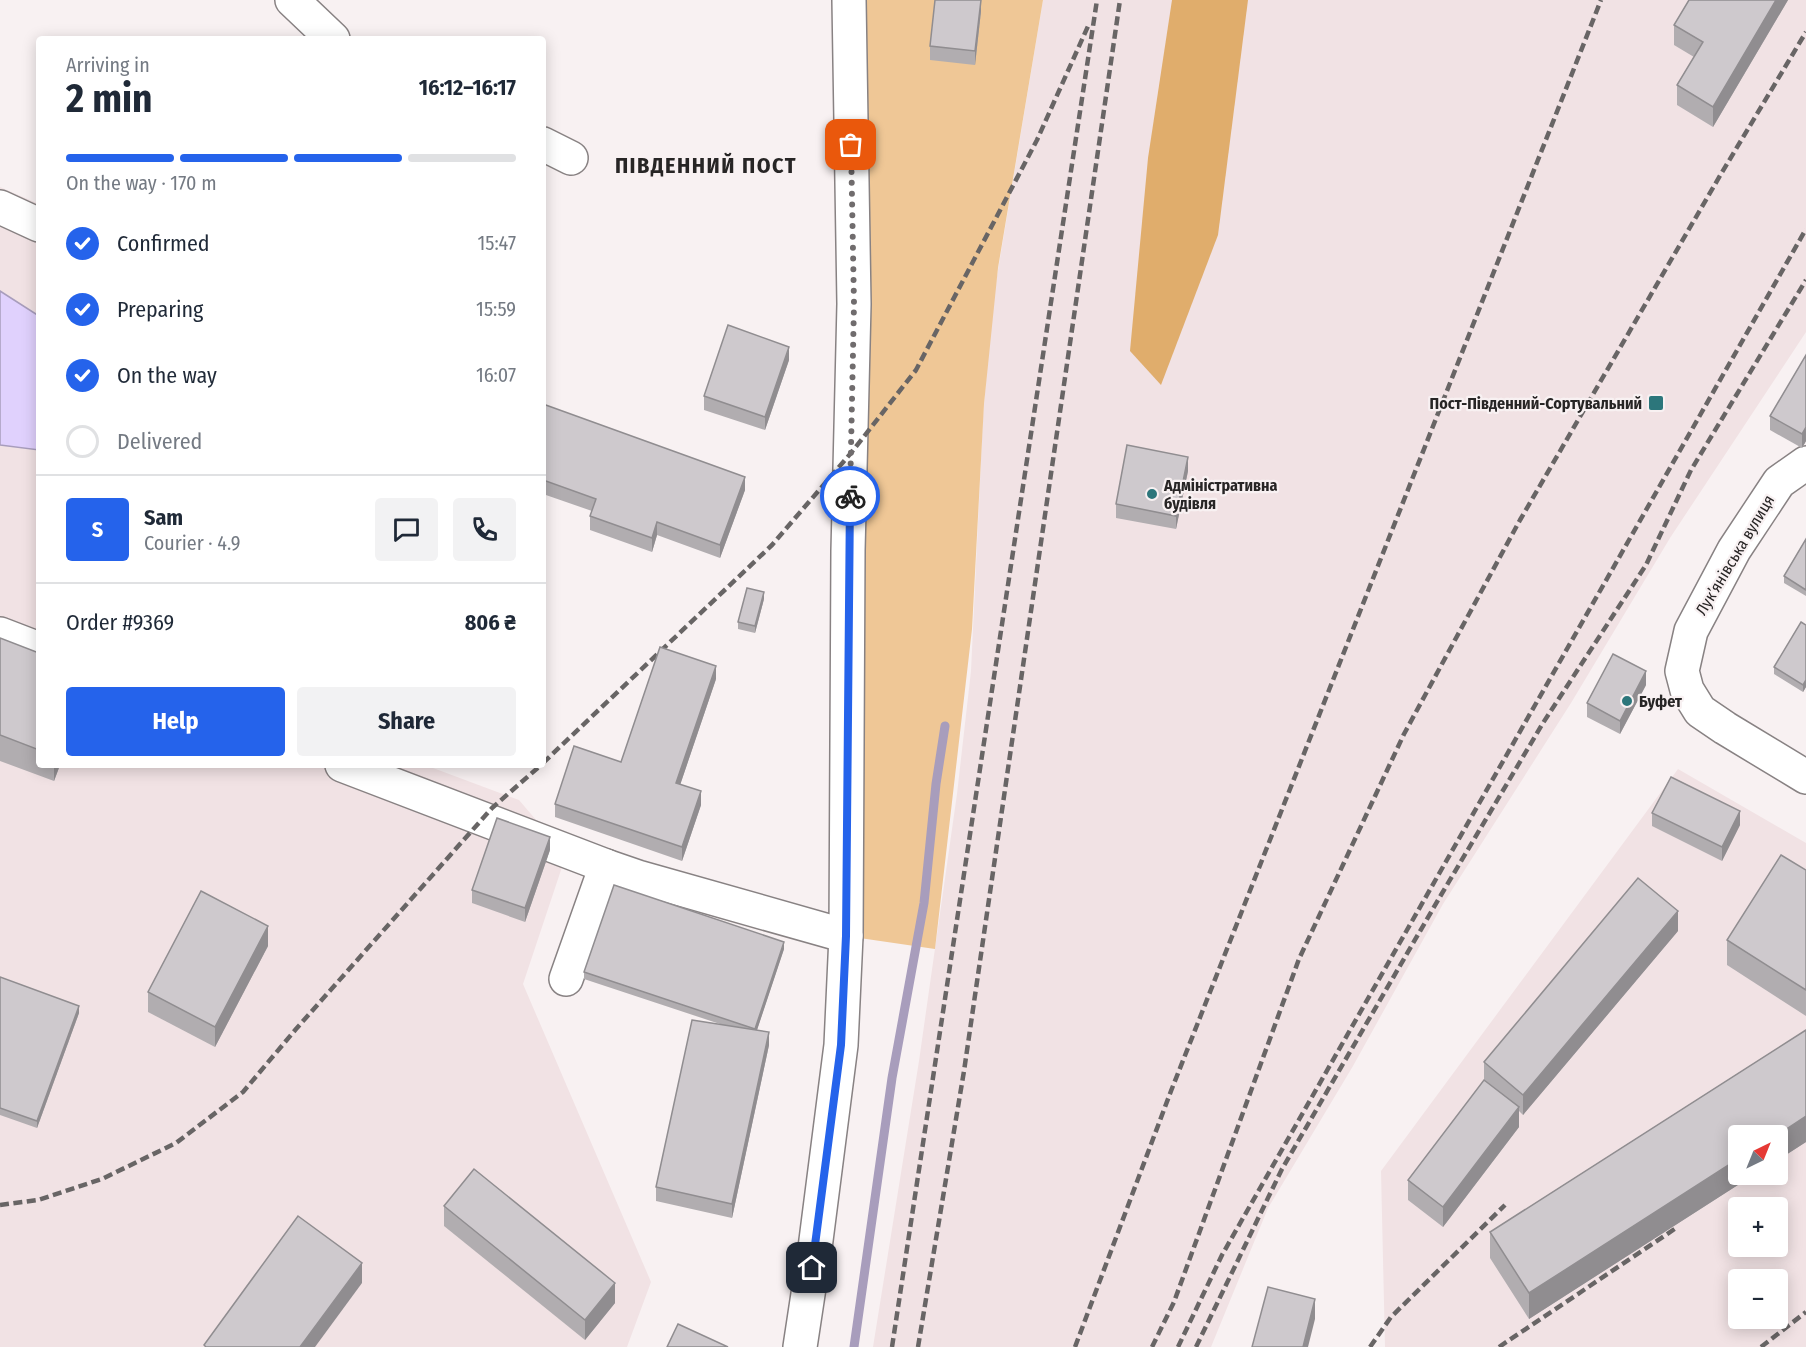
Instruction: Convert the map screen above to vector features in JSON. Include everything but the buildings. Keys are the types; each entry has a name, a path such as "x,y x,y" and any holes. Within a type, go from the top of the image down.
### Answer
{"street":[{"path":"292,0 330,36"},
{"path":"800,1347 816,1248 841,1045 846,936 848,551 854,304 849,0"},
{"path":"0,207 36,224"},
{"name":"Лук’янівська вулиця","path":"1806,463 1779,482 1734,550 1691,631 1682,670 1687,690 1700,711 1806,777"},
{"path":"0,634 36,648"},
{"path":"350,768 638,877 846,936"},
{"path":"566,979 606,866"}],"shaded area":[{"path":"847,0 1043,0 998,268 984,404 972,629 935,949 846,936"},
{"path":"1043,0 1806,0 1806,332 1670,538 1571,703 1443,904 1353,1066 1268,1208 1211,1347 873,1347 919,1061 957,794 971,671 983,417 992,306"},
{"path":"1172,0 1248,0 1218,235 1161,385 1130,351 1148,158"},
{"path":"0,187 36,203 36,768 433,768 519,800 566,855 523,984 651,1282 627,1347 0,1347"},
{"path":"0,291 36,314 36,450 0,445"},
{"path":"1678,769 1806,843 1806,1347 1385,1347 1381,1171"}],"waterway":[{"path":"854,1347 892,1078 924,903 936,784 945,726"}],"railway":[{"path":"892,1347 1097,0"},
{"path":"918,1347 964,1071 1120,0"},
{"path":"1075,1347 1171,1091 1601,0"},
{"path":"546,760 772,545 851,453 916,370 1037,140 1089,24"},
{"path":"1152,1347 1174,1302 1299,959 1404,734 1520,520 1806,32"},
{"path":"1178,1347 1222,1255 1806,229"},
{"path":"1196,1347 1282,1169 1543,723 1646,565 1691,470 1806,280"},
{"path":"0,1205 38,1200 102,1179 176,1143 243,1092 492,808 538,768"},
{"path":"1370,1347 1391,1317 1505,1205"},
{"path":"1499,1347 1676,1228"},
{"path":"1761,1347 1806,1312"}],"way so far":[{"path":"850,496 854,304 851,145"}],"place":[{"name":"Пост-Південний-Сортувальний","path":"1656,403"},
{"name":"Адміністративна будівля","path":"1152,494"},
{"name":"Буфет","path":"1627,701"}],"district":[{"name":"ПІВДЕННИЙ ПОСТ","path":"706,165"}],"route":[{"path":"812,1268 841,1045 846,936 850,496"}]}
